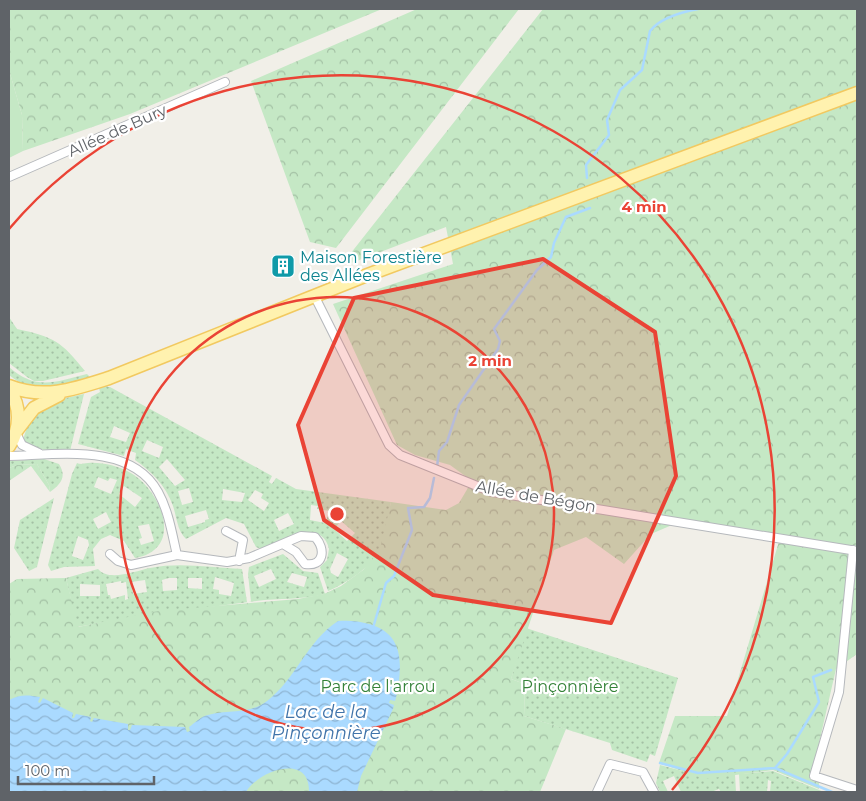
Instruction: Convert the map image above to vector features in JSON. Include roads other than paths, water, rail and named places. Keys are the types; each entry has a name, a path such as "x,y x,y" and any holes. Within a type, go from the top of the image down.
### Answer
{"main road":[{"path":"9,388 40,394 75,388 124,373 314,295 857,93"},
{"path":"9,388 17,406 16,432"},
{"path":"9,446 16,432 34,408 75,388"}],"street":[{"name":"Allée de Bury","path":"9,178 225,82"},
{"name":"Allée de Bégon","path":"314,295 389,445 400,455 492,492 855,551"},
{"path":"16,432 22,445 27,449 53,456"},
{"path":"9,456 102,457 115,459 131,465 143,474 157,490 163,501 169,518 177,555"},
{"path":"226,531 243,540 239,561"},
{"path":"110,554 118,561 131,565 177,555 227,562 239,561 301,536 315,537 322,545 323,554 318,561 311,565 305,564 296,552 283,544"},
{"path":"855,551 839,692 814,776 857,790"},
{"path":"854,573 857,582"},
{"path":"597,792 610,764 643,772 654,792"}],"water":[{"name":"Lac de la Pinçonnière","path":"338,621 362,622 381,629 390,636 399,654 400,675 396,698 395,701 390,700 389,703 394,705 393,709 361,776 357,792 309,792 307,780 301,772 293,769 282,769 271,772 261,778 252,784 246,792 9,792 9,700 24,696 40,697 38,702 40,703 43,698 73,713 72,718 76,714 91,717 90,721 92,722 94,718 128,724 128,730 130,730 132,725 185,727 187,732 190,731 189,727 205,716 246,710 267,701 286,682 318,639"}],"waterway":[{"path":"587,178 586,165 609,135 607,120 620,90 642,70 650,31 665,19 698,9"},
{"path":"437,467 439,451 447,442 459,405 498,349 500,341 494,329 537,270 551,257 554,243 566,217 590,208"},
{"path":"373,628 386,583 394,576 412,530 408,508 424,507 430,498 434,478"},
{"path":"775,768 787,754 819,702 813,677 831,670"},
{"path":"660,763 698,773 775,768 832,792"}],"place":[{"name":"Maison Forestière des Allées","path":"283,266"}],"park label":[{"name":"Parc de l'arrou","path":"378,686"},
{"name":"Pinçonnière","path":"570,686"}]}
